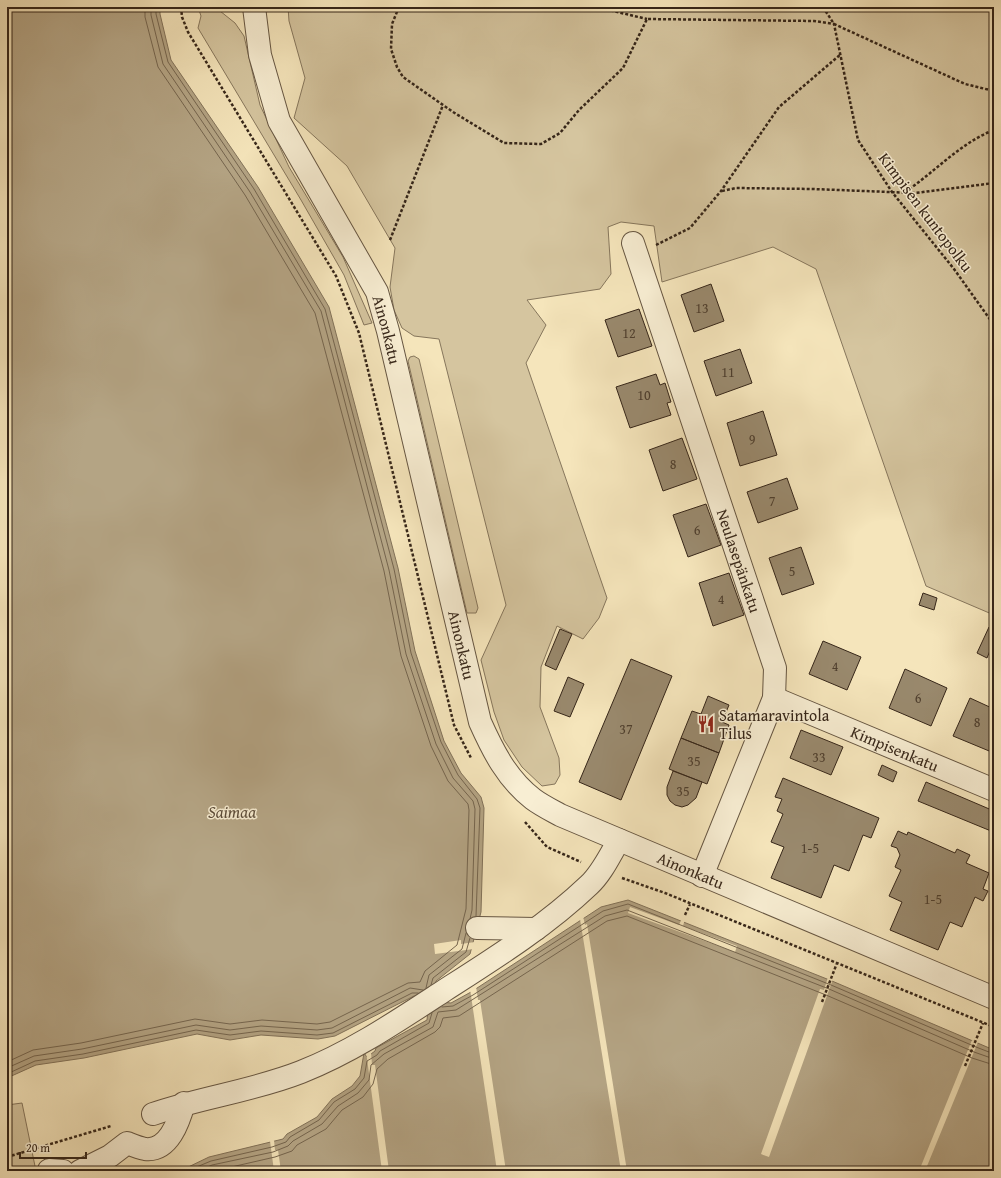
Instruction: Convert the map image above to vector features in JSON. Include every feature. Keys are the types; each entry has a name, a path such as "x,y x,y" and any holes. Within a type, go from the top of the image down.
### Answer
{"street":[{"name":"Ainonkatu","path":"254,7 260,54 279,121 377,292 388,331 480,722 504,770 516,785 534,800 560,814 702,876 994,998"},
{"name":"Neulasepänkatu","path":"634,248 775,668 774,698 702,876"},
{"name":"Kimpisenkatu","path":"774,698 994,790"},
{"path":"153,1114 184,1103 254,1089 302,1072 342,1053 417,1009 523,940 590,885 601,871 619,840"},
{"path":"477,928 536,929"},
{"path":"80,1171 110,1156 127,1143 146,1149 160,1147 177,1126 184,1103"}],"path":[{"path":"181,7 182,17 188,32 336,276 359,333 454,725 472,759"},
{"path":"398,7 392,24 391,49 397,67 403,77 443,105 504,143 541,144 560,133 579,110 623,68 647,19"},
{"path":"596,7 647,19 814,21 834,24 965,84 994,91"},
{"path":"823,7 834,24"},
{"name":"Kimpisen kuntopolku","path":"834,24 858,140 892,192 954,270 994,325"},
{"path":"634,248 690,228 721,191 779,106 841,55"},
{"path":"390,240 443,105"},
{"path":"904,193 926,179 947,158 994,130"},
{"path":"721,191 736,188 904,193 947,190 994,183"},
{"path":"523,820 547,847 601,871 690,904 994,1027"},
{"path":"685,916 690,904"},
{"path":"822,1002 837,963"},
{"path":"965,1066 983,1023"},
{"path":"7,1157 117,1124"}],"shaded area":[{"path":"198,7 215,7 235,23 244,36 260,105 289,167 343,257 372,323 364,325 344,275 198,28 201,16"},
{"path":"288,7 994,7 994,615 926,586 816,269 773,247 662,282 654,226 621,222 608,227 611,274 600,289 527,300 546,325 526,363 607,598 599,618 583,639 557,626 541,667 540,707 559,758 560,775 555,784 542,786 522,767 504,740 494,712 481,660 506,605 439,339 414,336 402,328 394,310 390,287 395,248 347,166 294,118 305,78 289,21"},
{"path":"414,356 419,359 478,608 476,613 467,613 408,361 410,357"},
{"path":"22,1103 36,1171 7,1171 7,1105"}],"water":[{"name":"Saimaa","path":"7,7 160,7 160,14 171,60 258,187 329,307 398,568 415,651 444,741 461,773 481,797 484,808 481,912 470,954 436,981 435,990 440,1002 451,1003 471,992 601,907 628,900 832,981 994,1050 994,1171 180,1171 209,1157 283,1139 287,1134 317,1117 332,1099 352,1086 360,1076 364,1053 367,1057 375,1051 376,1048 427,1020 428,1010 421,999 414,996 335,1036 318,1039 261,1035 230,1040 197,1034 84,1058 36,1065 7,1078"}],"pier":[{"path":"630,907 679,925 682,918 685,919 683,926 737,946 735,952 628,913"},
{"path":"583,916 585,925 587,924 627,1171 621,1171 580,919"},
{"path":"461,940 461,944 475,942 474,949 435,954 434,944"},
{"path":"828,977 833,979 769,1157 761,1154 820,989 824,990"},
{"path":"476,986 478,1000 480,1000 506,1171 497,1171 470,989"},
{"path":"972,1040 978,1042 925,1171 919,1171"},
{"path":"366,1051 368,1054 371,1052 372,1065 375,1065 389,1171 382,1171"},
{"path":"274,1140 275,1150 278,1150 281,1171 274,1171 270,1141"}],"building":[{"path":"711,284 724,321 694,332 681,295"},
{"path":"639,309 652,346 618,357 605,320"},
{"path":"740,349 752,383 716,396 704,361"},
{"path":"656,374 660,385 665,383 671,402 667,403 671,415 630,428 616,387"},
{"path":"763,411 777,455 740,466 727,423"},
{"path":"682,438 697,479 663,491 649,450"},
{"path":"787,478 798,509 758,523 747,492"},
{"path":"706,504 721,545 688,557 673,515"},
{"path":"801,547 814,584 782,595 769,558"},
{"path":"729,573 744,615 713,626 699,583"},
{"path":"923,593 937,598 934,610 919,605"},
{"path":"989,627 994,629 994,641 987,658 977,653"},
{"path":"560,629 572,634 556,670 545,665"},
{"path":"823,641 861,657 847,690 809,674"},
{"path":"631,659 672,676 621,800 579,782"},
{"path":"905,669 947,688 931,726 889,708"},
{"path":"568,677 584,684 570,717 554,711"},
{"name":"Satamaravintola Tilus","path":"708,696 729,705 722,722 729,725 719,753 681,738 692,711 701,714"},
{"path":"970,698 994,709 994,753 953,736"},
{"path":"801,730 843,747 831,775 790,758"},
{"name":"Satamaravintola Tilus","path":"681,738 719,753 707,784 669,769"},
{"path":"882,765 897,772 893,782 878,775"},
{"name":"Satamaravintola Tilus","path":"673,771 702,782 696,798 688,805 682,807 675,805 670,801 667,795 667,787"},
{"path":"783,778 879,818 871,838 863,835 849,871 834,865 821,898 771,878 784,847 771,842 783,814 777,811 782,799 775,797"},
{"path":"926,782 994,811 994,825 991,831 918,801"},
{"path":"898,831 907,835 908,832 955,853 957,849 970,855 966,863 989,873 983,889 988,891 983,901 975,897 962,927 950,922 938,950 890,930 902,902 889,896 901,870 895,867 900,855 897,848 891,846"}],"place":[{"name":"Satamaravintola Tilus","path":"706,724"}]}
